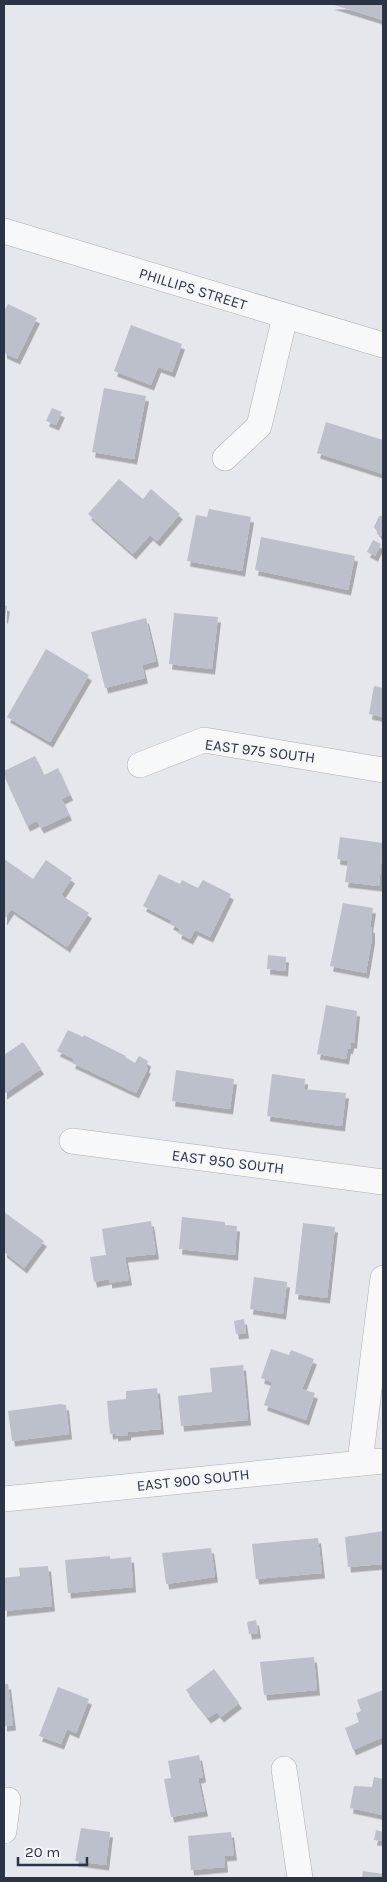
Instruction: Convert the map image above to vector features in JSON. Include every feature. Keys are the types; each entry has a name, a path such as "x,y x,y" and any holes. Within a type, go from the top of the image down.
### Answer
{"street":[{"name":"PHILLIPS STREET","path":"4,232 383,345"},
{"path":"225,458 259,426 285,317"},
{"name":"EAST 975 SOUTH","path":"140,765 204,740 383,770"},
{"name":"EAST 950 SOUTH","path":"72,1141 383,1182"},
{"path":"372,1462 383,1278"},
{"name":"EAST 900 SOUTH","path":"4,1499 372,1462"},
{"path":"284,1769 300,1878"},
{"path":"4,1831 8,1800"}],"building":[{"path":"331,4 383,4 383,20"},
{"path":"8,304 37,318 17,359 4,353 4,311"},
{"path":"131,325 182,344 172,372 158,367 151,385 114,371"},
{"path":"104,388 146,396 134,459 92,452"},
{"path":"52,408 62,412 56,425 46,421"},
{"path":"326,422 383,440 383,474 317,453"},
{"path":"119,479 143,499 151,489 180,514 157,541 150,535 133,554 88,514"},
{"path":"209,509 251,517 242,571 187,561 196,515 207,517"},
{"path":"379,516 383,516 383,536 380,536 374,527"},
{"path":"261,537 355,556 348,590 255,570"},
{"path":"373,540 381,544 375,556 367,552"},
{"path":"4,605 7,606 5,618 4,618"},
{"path":"174,613 218,617 212,669 169,664"},
{"path":"146,618 156,661 142,665 145,678 105,688 91,632"},
{"path":"46,649 89,675 50,742 7,717"},
{"path":"374,686 383,688 383,717 369,714"},
{"path":"35,756 44,775 58,768 70,795 62,799 69,815 41,828 37,821 27,826 4,776 4,771"},
{"path":"340,837 383,843 379,886 345,882 348,861 337,859"},
{"path":"4,859 33,879 46,860 72,878 61,895 89,913 67,947 11,909 4,920"},
{"path":"159,874 180,884 182,880 198,888 203,880 231,894 210,937 195,930 190,939 178,933 180,929 170,924 172,921 143,906"},
{"path":"343,903 373,908 370,927 372,928 372,938 366,973 330,966"},
{"path":"268,955 286,957 285,971 267,969"},
{"path":"326,1005 357,1011 354,1043 351,1043 350,1049 348,1048 346,1059 317,1054"},
{"path":"68,1030 83,1037 84,1035 126,1056 135,1063 139,1056 148,1061 146,1067 148,1068 136,1093 72,1063 74,1059 57,1051"},
{"path":"23,1042 41,1069 4,1094 4,1055"},
{"path":"176,1070 234,1079 230,1109 172,1101"},
{"path":"272,1074 305,1079 304,1089 346,1093 342,1126 267,1116"},
{"path":"4,1212 44,1241 24,1268 4,1252"},
{"path":"182,1217 225,1222 225,1225 237,1226 235,1255 179,1249"},
{"path":"151,1221 156,1254 125,1257 129,1280 109,1283 109,1279 94,1282 90,1257 106,1255 102,1229"},
{"path":"303,1223 335,1227 327,1298 295,1294"},
{"path":"254,1277 287,1282 283,1314 250,1309"},
{"path":"244,1319 246,1333 236,1334 234,1321"},
{"path":"271,1349 289,1355 291,1350 314,1359 302,1389 315,1393 306,1420 264,1405 272,1382 261,1378"},
{"path":"243,1365 248,1420 181,1426 178,1396 212,1392 210,1368"},
{"path":"157,1388 161,1429 128,1432 128,1435 115,1436 115,1433 110,1434 107,1401 126,1399 126,1391"},
{"path":"60,1404 66,1405 69,1434 12,1441 8,1411"},
{"path":"383,1531 383,1564 348,1567 345,1537"},
{"path":"318,1538 322,1573 256,1579 252,1544"},
{"path":"211,1548 215,1577 166,1584 162,1553"},
{"path":"110,1556 110,1559 131,1557 133,1587 68,1593 65,1560"},
{"path":"48,1566 52,1606 4,1611 4,1578 20,1576 19,1568"},
{"path":"256,1620 258,1633 249,1634 247,1622"},
{"path":"314,1657 317,1690 264,1695 260,1662"},
{"path":"214,1669 239,1703 221,1717 217,1712 208,1718 186,1690"},
{"path":"4,1684 8,1684 13,1725 4,1726"},
{"path":"58,1687 89,1699 76,1733 67,1729 61,1744 39,1736"},
{"path":"383,1690 383,1737 353,1750 345,1728 359,1722 356,1713 361,1711 357,1700"},
{"path":"199,1755 203,1777 198,1778 205,1811 171,1817 164,1779 171,1778 168,1761"},
{"path":"374,1777 383,1779 383,1815 350,1808 354,1786 372,1787"},
{"path":"81,1828 110,1832 106,1865 75,1861"},
{"path":"376,1830 383,1832 383,1841 374,1840"},
{"path":"231,1832 234,1855 224,1856 225,1867 191,1870 188,1836"},
{"path":"363,1871 383,1874 383,1878 362,1878"}]}
